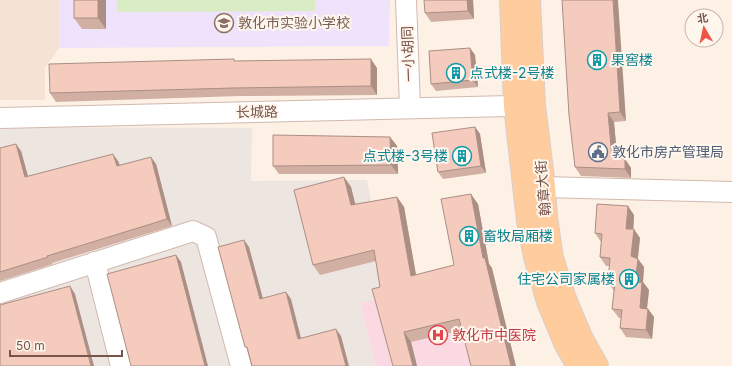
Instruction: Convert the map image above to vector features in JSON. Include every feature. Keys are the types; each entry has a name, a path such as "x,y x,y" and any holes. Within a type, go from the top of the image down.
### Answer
{"main road":[{"name":"翰章大街","path":"511,0 515,106 528,222 535,257 548,302 565,343 578,366"},
{"name":"翰章大街","path":"529,0 534,105 552,258 565,299 581,337 597,366"}],"street":[{"name":"一小胡同","path":"406,0 410,108"},
{"name":"长城路","path":"0,118 515,106"},
{"path":"544,187 732,192"},
{"path":"0,293 193,231 206,237 241,366"},
{"path":"95,262 121,366"}],"shaded area":[{"path":"0,0 59,0 59,48 45,68 45,100 0,100"},
{"name":"敦化市实验小学校","path":"59,0 390,0 389,46 59,48"},
{"path":"0,127 252,128 251,181 367,180 387,289 373,293 374,300 360,303 375,366 0,366"},
{"name":"敦化市中医院","path":"461,274 516,366 375,366 360,303 374,300 373,293"}],"green space":[{"path":"117,0 315,0 315,11 117,12"}],"building":[{"path":"74,0 98,0 98,18 74,18"},
{"path":"424,0 467,0 468,11 425,13"},
{"name":"果窖楼","path":"562,0 613,0 620,112 608,113 612,157 625,159 625,169 575,167 569,115"},
{"name":"点式楼-2号楼","path":"470,48 473,80 431,84 429,51"},
{"path":"234,59 234,61 371,59 371,86 50,93 49,64"},
{"name":"点式楼-3号楼","path":"475,127 481,166 438,172 432,133"},
{"path":"273,135 390,137 391,165 273,166"},
{"path":"16,144 25,177 113,154 117,166 151,157 167,219 0,272 0,148"},
{"path":"344,177 351,205 397,197 411,276 454,265 441,199 471,194 483,258 485,258 511,366 471,366 459,319 404,332 413,366 393,366 372,289 380,287 374,250 313,265 294,190"},
{"name":"住宅公司家属楼","path":"597,204 628,206 626,229 634,229 631,256 638,259 635,283 642,282 640,308 648,309 646,330 620,328 622,310 612,309 615,283 608,282 610,258 600,257 602,234 595,233"},
{"path":"244,240 260,299 286,292 298,339 336,329 346,366 252,366 247,347 245,347 218,247"},
{"path":"176,255 205,366 131,366 107,274"},
{"path":"70,286 91,366 0,366 0,305"}],"place":[{"name":"敦化市实验小学校","path":"224,23"},
{"name":"果窖楼","path":"597,60"},
{"name":"点式楼-2号楼","path":"456,73"},
{"name":"敦化市房产管理局","path":"598,152"},
{"name":"点式楼-3号楼","path":"462,156"},
{"name":"畜牧局厢楼","path":"469,236"},
{"name":"住宅公司家属楼","path":"629,279"},
{"name":"敦化市中医院","path":"438,335"}]}
